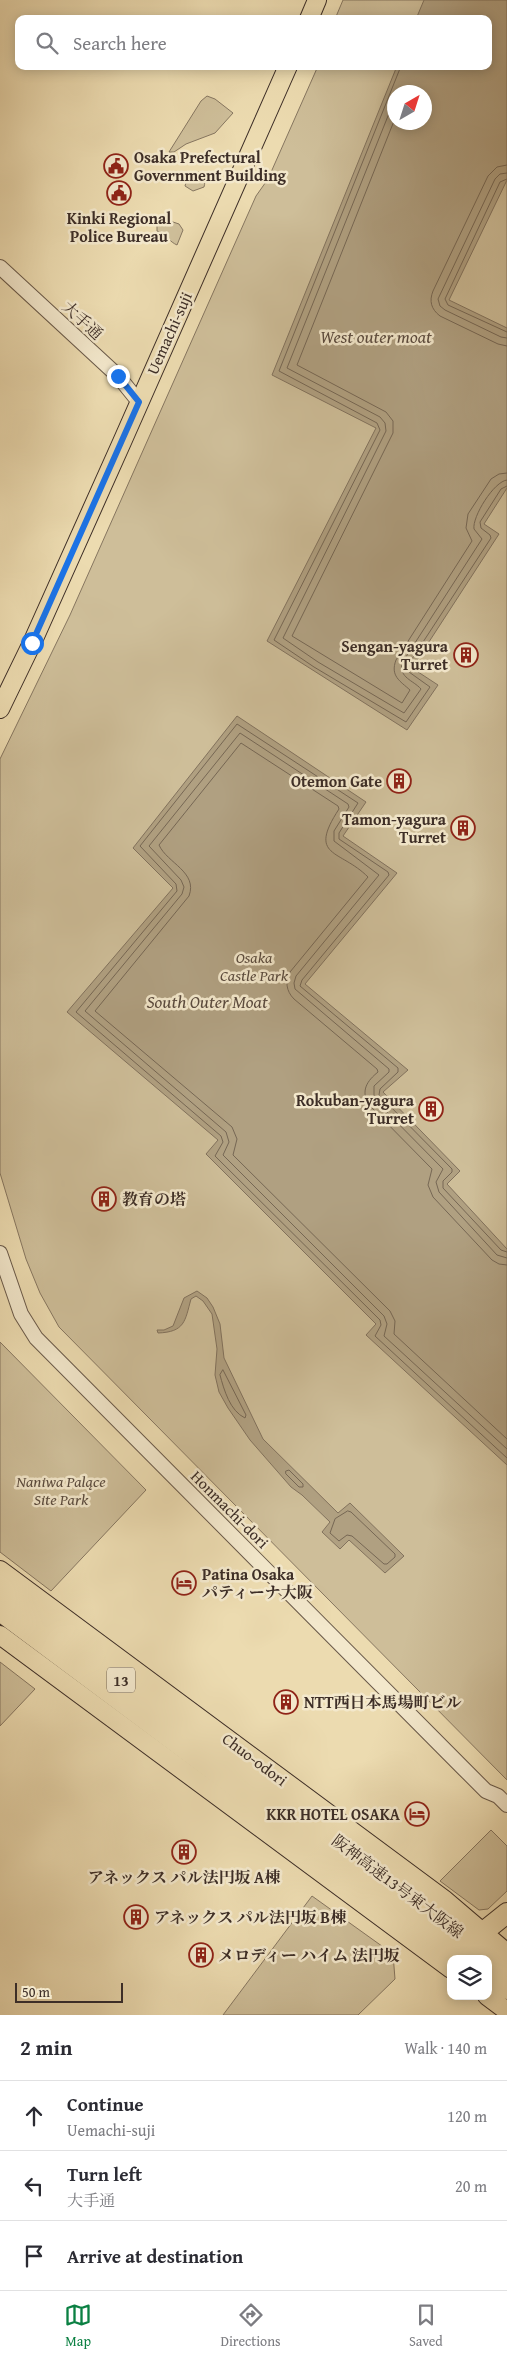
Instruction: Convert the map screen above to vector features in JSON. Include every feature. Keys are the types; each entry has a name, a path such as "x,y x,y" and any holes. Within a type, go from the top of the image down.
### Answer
{"highway":[{"name":"阪神高速13号東大阪線","path":"0,1590 461,1955"},
{"name":"阪神高速13号東大阪線","path":"0,1611 507,1967"},
{"path":"482,1933 507,1913"},
{"path":"492,1978 507,1989"}],"main road":[{"path":"311,15 317,0"},
{"name":"Uemachi-suji","path":"0,709 36,634 286,70"},
{"name":"Chuo-odori","path":"0,1570 445,1900 507,1953"},
{"path":"0,1635 447,1966"},
{"path":"492,2000 507,2011"}],"street":[{"name":"大手通","path":"0,267 118,376 139,402"},
{"path":"0,1253 21,1314 36,1338 486,1791 498,1796 507,1805"}],"green space":[{"name":"Osaka Castle Park","path":"343,0 507,0 507,1780 59,1327 40,1293 26,1259 0,1173 0,759 70,615 256,196 268,179 316,70 492,70 492,15 337,15"},
{"path":"207,96 215,99 233,113 215,133 186,144 174,152 169,152 201,101"},
{"path":"199,172 205,182 204,187 193,191 185,186 191,175"},
{"path":"161,218 179,224 183,230 177,245 157,231 157,224"},
{"name":"Naniwa Palące Site Park","path":"0,1342 146,1490 51,1591 0,1552"},
{"path":"0,1662 35,1689 0,1726"},
{"path":"491,1830 507,1846 507,1891 488,1909 479,1910 440,1881"},
{"path":"312,1896 393,1954 395,1979 358,2015 223,2015"}],"water":[{"name":"West outer moat","path":"424,0 507,0 507,180 449,300 507,328 507,488 484,524 499,534 412,668 438,685 407,730 267,641 376,428 272,375 387,91 387,130 432,130 432,85 389,85 395,70 492,70 492,15 418,15"},
{"name":"South Outer Moat","path":"237,716 366,802 343,836 397,873 305,984 408,1070 383,1092 460,1171 447,1184 507,1249 507,1465 366,1335 376,1324 206,1154 218,1140 67,1012 173,888 133,848"},
{"path":"197,1291 207,1298 213,1307 220,1324 224,1358 263,1439 338,1513 350,1503 404,1556 385,1573 349,1540 340,1549 322,1532 330,1522 291,1487 250,1440 228,1408 219,1392 215,1375 217,1349 212,1314 203,1301 196,1296 191,1299 185,1319 179,1328 158,1333 157,1330 164,1330 173,1326 184,1298"}],"place":[{"name":"Osaka Prefectural Government Building","path":"116,166"},
{"name":"Kinki Regional Police Bureau","path":"119,193"},
{"name":"Sengan-yagura Turret","path":"466,655"},
{"name":"Otemon Gate","path":"399,781"},
{"name":"Tamon-yagura Turret","path":"463,828"},
{"name":"Rokuban-yagura Turret","path":"431,1109"},
{"name":"教育の塔","path":"104,1199"},
{"name":"Patina Osaka パティーナ大阪","path":"184,1583"},
{"name":"NTT西日本馬場町ビル","path":"286,1702"},
{"name":"KKR HOTEL OSAKA","path":"417,1814"},
{"name":"アネックス パル法円坂 A棟","path":"184,1852"},
{"name":"アネックス パル法円坂 B棟","path":"136,1917"},
{"name":"メロディー ハイム 法円坂","path":"201,1955"}],"route":[{"path":"32,643 139,402 118,376"}]}
